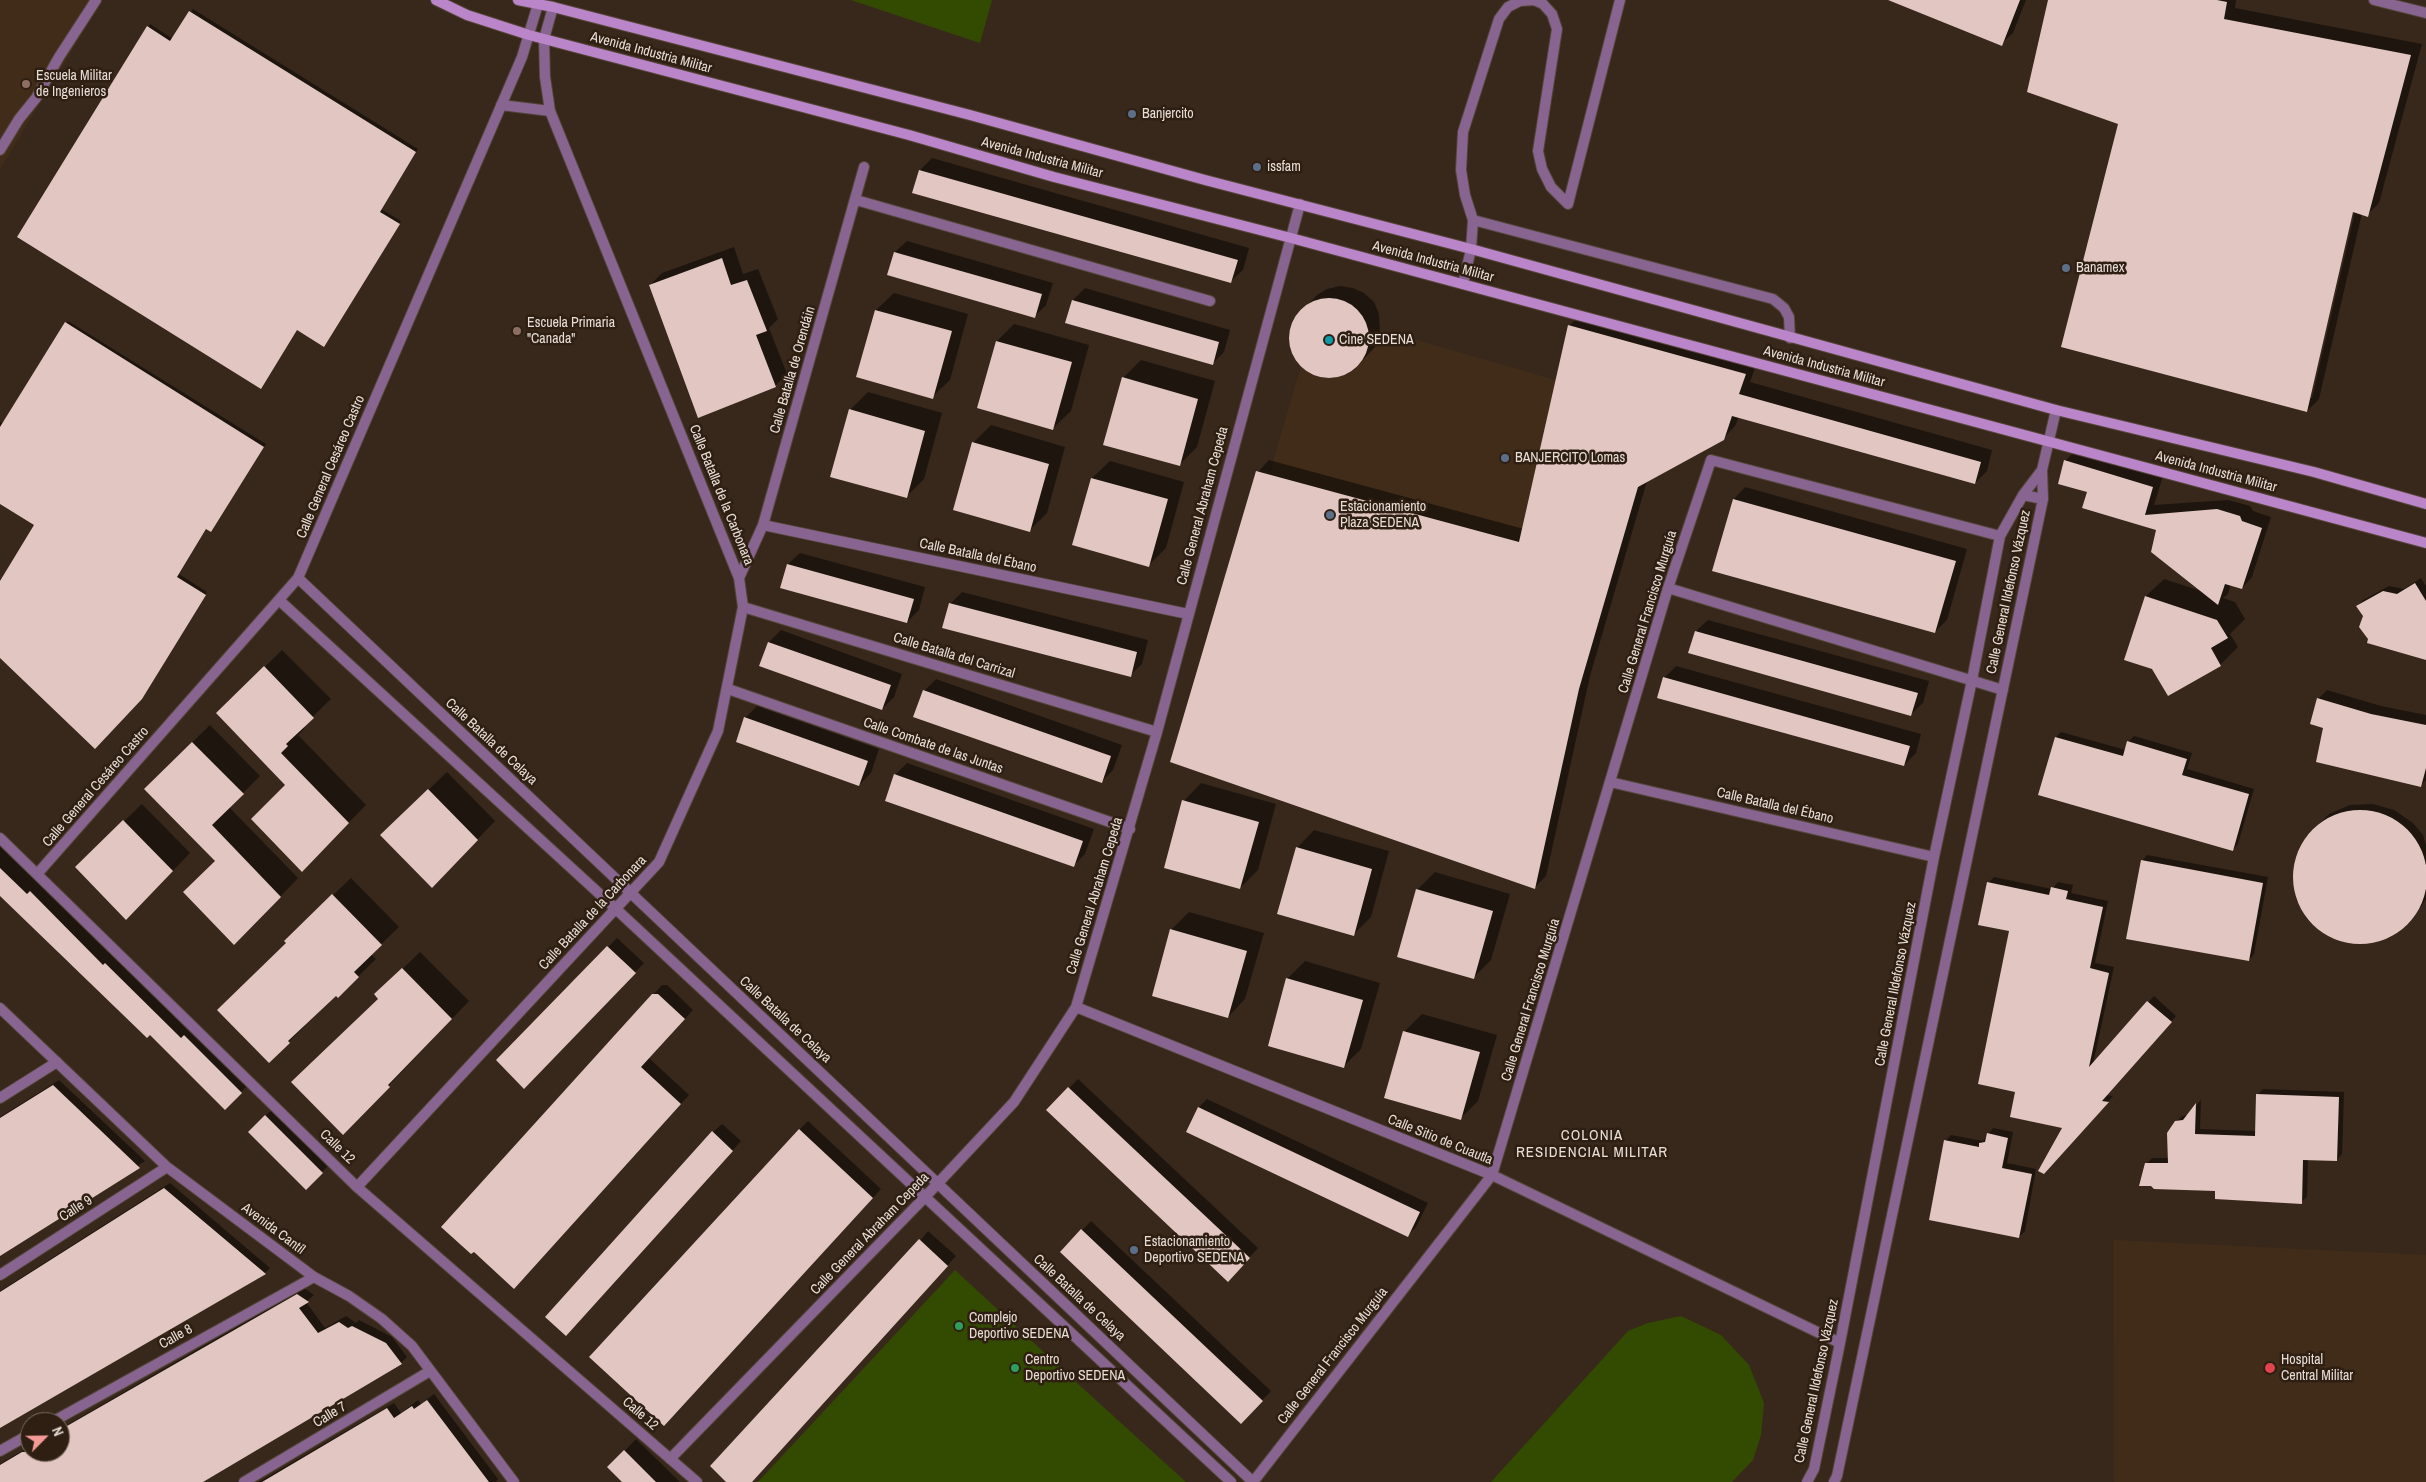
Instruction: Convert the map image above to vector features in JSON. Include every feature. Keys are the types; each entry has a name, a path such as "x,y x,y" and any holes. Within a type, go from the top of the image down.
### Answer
{"main road":[{"name":"Avenida Industria Militar","path":"436,0 467,15 528,35 2426,543"},
{"name":"Avenida Industria Militar","path":"518,0 553,7 1471,248 1790,338 2056,410 2314,472 2426,504"}],"street":[{"path":"0,150 18,119 36,98 59,56 96,0"},
{"path":"1463,284 1471,248 1473,220 1465,195 1461,170 1462,139 1499,18 1508,7 1520,1 1534,0 1543,4 1552,14 1558,29 1538,151 1542,170 1551,187 1568,204 1620,0"},
{"path":"2374,0 2426,13"},
{"name":"Calle General Cesáreo Castro","path":"38,873 298,578 501,106 538,4"},
{"name":"Calle Batalla de la Carbonara","path":"358,1187 659,862 718,731 728,689 743,607 739,578 550,111 545,77 544,39 553,7"},
{"path":"501,106 550,111"},
{"name":"Calle Batalla de Orendáin","path":"739,578 763,525 864,167"},
{"path":"856,200 1210,301"},
{"name":"Calle General Abraham Cepeda","path":"670,1459 938,1184 1014,1102 1076,1007 1130,829 1300,204"},
{"path":"1473,220 1773,299 1784,308 1790,317 1790,338"},
{"name":"Calle General Ildefonso Vázquez","path":"1834,1482 1837,1476 2043,499 2042,470 2056,410"},
{"name":"Calle General Francisco Murguía","path":"1253,1482 1492,1176 1668,588 1711,460 2000,536"},
{"name":"Calle General Ildefonso Vázquez","path":"1807,1482 1814,1469 1840,1343 1934,857 1972,680 2000,536 2023,495 2042,470"},
{"name":"Calle General Ildefonso Vázquez","path":"2023,495 2043,499"},
{"name":"Calle Batalla del Ébano","path":"763,525 1188,614"},
{"name":"Calle Batalla de Celaya","path":"298,578 1253,1482"},
{"path":"1668,588 2002,690"},
{"path":"278,600 616,909 1231,1482"},
{"name":"Calle Batalla del Carrizal","path":"743,607 1157,732"},
{"name":"Calle Combate de las Juntas","path":"728,689 1130,829"},
{"name":"Calle Batalla del Ébano","path":"1610,782 1934,857"},
{"name":"Calle 12","path":"0,838 358,1187 696,1482"},
{"name":"Calle Sitio de Cuautla","path":"1076,1007 1492,1176 1840,1343"},
{"name":"Avenida Cantíl","path":"0,1008 167,1167 314,1277 349,1296 382,1319 412,1346 514,1482"},
{"path":"0,1098 57,1062"},
{"name":"Calle 9","path":"0,1275 167,1167"},
{"name":"Calle 8","path":"70,1412 314,1277"},
{"name":"Calle 7","path":"244,1482 430,1371"},
{"path":"0,1451 20,1440"}],"shaded area":[{"name":"Escuela Militar de Ingenieros","path":"0,0 103,0 0,169"},
{"path":"1368,326 1562,382 1519,542 1256,471 1270,472 1301,366 1318,377 1332,378 1346,375 1364,359 1368,348"},
{"name":"Hospital Central Militar","path":"2113,1240 2426,1255 2426,1482 2114,1482"}],"green space":[{"path":"851,0 992,0 980,43"},
{"name":"Complejo Deportivo SEDENA","path":"955,1270 1076,1382 1186,1482 758,1482"},
{"path":"1681,1316 1721,1335 1749,1365 1764,1403 1761,1435 1753,1460 1732,1482 1491,1482 1628,1331 1648,1323"}],"building":[{"path":"1888,0 2020,0 2002,46"},
{"path":"2048,0 2217,0 2227,2 2224,19 2411,55 2368,217 2353,212 2307,412 2061,347 2118,124 2027,92"},
{"path":"189,11 416,152 380,212 400,224 324,347 297,330 261,389 17,237 147,26 170,41"},
{"path":"919,170 1238,260 1231,283 912,193"},
{"path":"894,252 1042,294 1035,318 887,275"},
{"path":"722,258 731,285 747,280 767,331 756,335 776,387 698,418 649,285"},
{"name":"Cine SEDENA","path":"1329,298 1344,301 1357,310 1366,323 1369,338 1366,353 1357,366 1344,375 1329,378 1314,375 1301,366 1292,353 1289,338 1292,323 1301,310 1314,301"},
{"path":"1072,300 1219,342 1213,365 1065,323"},
{"path":"875,310 952,331 933,399 856,377"},
{"path":"65,322 264,447 211,532 206,529 177,577 206,595 142,699 95,749 0,658 0,581 34,525 0,504 0,427"},
{"path":"1568,325 1746,374 1739,394 1981,462 1975,484 1732,416 1724,440 1638,487 1579,689 1535,889 1170,762 1256,471 1519,542"},
{"path":"996,341 1072,362 1053,430 977,408"},
{"path":"1122,377 1198,399 1180,466 1103,445"},
{"path":"849,409 925,431 907,498 830,477"},
{"path":"972,442 1049,464 1030,532 953,510"},
{"path":"2064,460 2153,487 2145,515 2217,509 2240,516 2242,521 2262,528 2242,589 2225,584 2218,605 2151,552 2156,530 2082,508 2087,492 2058,484"},
{"path":"1091,478 1168,499 1149,567 1072,545"},
{"path":"1733,499 1956,561 1935,633 1712,571"},
{"path":"787,564 914,599 907,623 780,588"},
{"path":"2415,583 2426,601 2426,660 2367,643 2368,639 2359,627 2363,616 2356,606 2383,591 2397,594"},
{"path":"2145,596 2217,620 2228,638 2211,648 2221,666 2168,696 2152,669 2124,660"},
{"path":"949,603 1137,652 1131,677 942,628"},
{"path":"1695,631 1918,693 1911,716 1688,653"},
{"path":"768,642 891,685 882,710 759,666"},
{"path":"264,666 314,718 286,744 288,746 281,753 349,823 302,872 251,819 285,785 216,713"},
{"path":"1663,677 1910,746 1904,766 1657,698"},
{"path":"923,690 1111,756 1102,783 913,717"},
{"path":"2317,698 2371,714 2426,725 2426,768 2421,787 2316,762 2323,728 2310,724"},
{"path":"744,717 868,761 859,786 736,742"},
{"path":"2055,737 2123,756 2127,741 2187,759 2182,775 2249,794 2233,851 2038,795"},
{"path":"192,742 244,794 212,825 281,897 234,945 183,892 215,861 144,789"},
{"path":"894,774 1083,841 1074,867 885,801"},
{"path":"428,789 478,840 432,888 380,835"},
{"path":"1182,800 1259,822 1240,889 1164,868"},
{"path":"2360,810 2386,815 2408,829 2422,851 2427,877 2422,903 2408,925 2386,939 2360,944 2334,939 2312,925 2298,903 2293,877 2298,851 2312,829 2334,815"},
{"path":"123,820 173,871 126,920 75,867"},
{"path":"1296,847 1372,869 1354,936 1277,914"},
{"path":"2141,860 2263,883 2249,961 2126,939"},
{"path":"0,868 27,894 30,891 103,965 105,963 181,1038 184,1035 242,1093 225,1110 150,1035 147,1038 0,896"},
{"path":"1987,882 2049,895 2051,887 2068,891 2066,899 2103,907 2090,968 2109,973 2089,1067 2147,1001 2172,1022 2102,1101 2109,1102 2044,1174 2038,1171 2062,1128 2010,1117 2015,1092 1978,1084 2009,931 1978,925"},
{"path":"1416,889 1493,911 1474,979 1397,957"},
{"path":"332,894 382,945 354,972 359,977 338,998 336,996 288,1041 290,1043 269,1063 217,1010 286,943 284,941"},
{"path":"1170,929 1247,951 1228,1018 1152,996"},
{"path":"607,946 636,973 524,1089 496,1060"},
{"path":"402,968 452,1019 343,1135 291,1082 378,999 374,994"},
{"path":"1286,978 1363,1000 1344,1068 1268,1046"},
{"path":"652,994 658,994 685,1019 641,1067 681,1104 514,1289 474,1252 471,1254 441,1227"},
{"path":"1403,1031 1480,1052 1461,1120 1384,1098"},
{"path":"53,1085 140,1168 0,1256 0,1118"},
{"path":"1068,1087 1250,1258 1228,1282 1046,1110"},
{"path":"2256,1094 2339,1097 2337,1161 2303,1160 2302,1204 2215,1199 2215,1191 2154,1189 2151,1186 2139,1186 2145,1163 2168,1163 2167,1133 2175,1121 2183,1120 2196,1103 2195,1134 2255,1136"},
{"path":"1198,1107 1420,1212 1408,1237 1186,1132"},
{"path":"265,1115 323,1173 306,1190 248,1132"},
{"path":"799,1129 873,1198 664,1426 589,1357"},
{"path":"712,1131 733,1151 566,1336 545,1317"},
{"path":"1987,1133 2008,1138 2002,1168 2032,1174 2019,1238 1929,1220 1944,1140 1979,1147 1979,1143 1985,1142"},
{"path":"164,1188 266,1274 28,1412 20,1412 20,1416 0,1428 0,1292"},
{"path":"1081,1229 1263,1401 1241,1424 1060,1252"},
{"path":"919,1239 948,1266 752,1482 726,1482 710,1466"},
{"path":"297,1294 309,1302 299,1308 318,1333 339,1322 348,1328 352,1326 386,1343 402,1364 203,1482 0,1482 0,1465 20,1453 20,1462 70,1462 70,1424"},
{"path":"427,1400 489,1482 262,1482 387,1408 394,1418 412,1406 414,1409"},
{"path":"624,1450 656,1482 622,1482 607,1467"}],"place":[{"name":"Escuela Militar de Ingenieros","path":"26,84"},
{"name":"Banjercito","path":"1132,114"},
{"name":"issfam","path":"1257,167"},
{"name":"Banamex","path":"2066,268"},
{"name":"Escuela Primaria \"Canada\"","path":"517,331"},
{"name":"Cine SEDENA","path":"1329,340"},
{"name":"BANJERCITO Lomas","path":"1505,458"},
{"name":"Estacionamiento Plaza SEDENA","path":"1330,515"},
{"name":"Estacionamiento Deportivo SEDENA","path":"1134,1250"},
{"name":"Complejo Deportivo SEDENA","path":"959,1326"},
{"name":"Centro Deportivo SEDENA","path":"1015,1368"},
{"name":"Hospital Central Militar","path":"2270,1368"}],"district":[{"name":"COLONIA RESIDENCIAL MILITAR","path":"1592,1144"}]}
